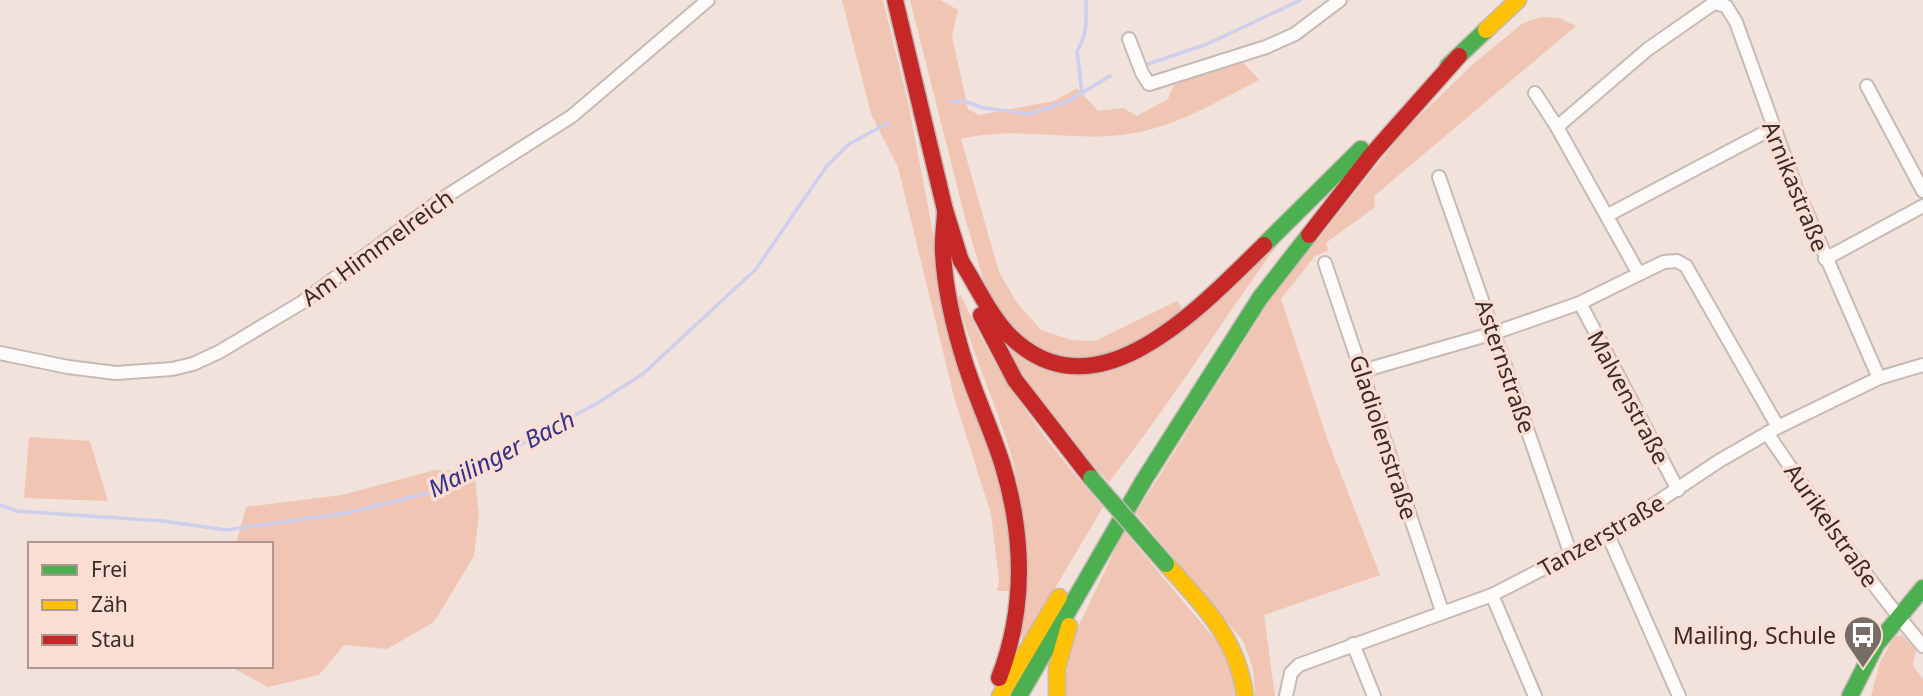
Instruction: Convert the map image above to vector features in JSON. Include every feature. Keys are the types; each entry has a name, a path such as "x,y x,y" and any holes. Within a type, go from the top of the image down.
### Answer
{"main road":[{"path":"895,0 945,210 985,325 1015,380 1091,478 1213,617 1235,651 1244,674 1245,696"},
{"path":"961,261 1003,329 1018,343 1047,360 1072,367 1107,362 1130,355 1204,303 1518,0"},
{"path":"1018,696 1143,480 1260,298 1373,153 1459,56"},
{"path":"1000,696 1205,355 1248,293 1366,144"},
{"path":"945,210 943,252 961,349 1002,465 1015,518 1020,555 1021,586 1013,641 990,696"},
{"path":"1057,696 1059,659 1083,585"},
{"path":"1850,696 1876,645 1923,588"}],"street":[{"name":"Am Himmelreich","path":"0,353 68,367 116,373 172,369 193,364 219,352 301,303 445,197 572,116 708,0"},
{"path":"1129,38 1149,84 1266,47 1295,34 1340,0"},
{"path":"1557,127 1648,49 1713,1"},
{"name":"Arnikastraße","path":"1713,1 1726,6 1736,22 1773,128 1825,259 1879,377"},
{"path":"1867,86 1923,191"},
{"path":"1535,93 1608,215 1639,274"},
{"path":"1608,215 1773,128"},
{"name":"Asternstraße","path":"1439,177 1571,555"},
{"path":"1825,259 1923,206"},
{"name":"Aurikelstraße","path":"1362,371 1494,333 1580,303 1664,262 1678,261 1686,267 1772,430 1830,525 1898,617 1923,646"},
{"name":"Gladiolenstraße","path":"1325,263 1442,611"},
{"name":"Malvenstraße","path":"1580,303 1678,490"},
{"name":"Tanzerstraße","path":"1286,696 1291,673 1299,665 1492,595 1608,535 1719,461 1772,430 1879,377 1923,365"},
{"path":"1608,535 1679,696"},
{"path":"1492,595 1535,696"},
{"path":"1353,645 1374,696"}],"shaded area":[{"path":"842,0 883,0 909,107 934,239 1005,499 1012,583 1008,591 997,591 999,580 991,514 954,397 898,167 871,114"},
{"path":"910,0 940,0 958,10 952,37 968,109 979,115 1054,101 1077,88 1098,111 1123,108 1137,116 1168,99 1175,83 1242,61 1259,80 1192,114 1139,132 1101,136 1000,134 961,139 999,272 1017,303 1041,330 1071,340 1095,341 1177,301 1184,311 1149,335 1119,350 1085,359 1025,344 1001,317 983,278 965,218"},
{"path":"1541,17 1559,18 1576,26 1374,196 1375,207 1326,243 1328,251 1315,256 1281,299 1328,441 1380,575 1264,615 1275,696 1255,696 1253,669 1243,641 1136,513 1272,297 1406,129 1471,66 1523,23"},
{"path":"1289,229 1109,482 1086,459 1033,389 999,337 1113,366"},
{"path":"961,295 990,353 1023,407 1103,507 1022,644 1023,547 1016,474 963,317 957,297"},
{"path":"29,437 90,441 108,501 24,498"},
{"path":"435,470 474,471 479,513 474,556 434,622 387,649 344,645 319,675 268,687 233,668 273,668 273,542 237,542 246,507 342,495"},
{"path":"1124,531 1224,650 1232,666 1235,696 1063,696 1071,642"},
{"path":"1902,635 1916,650 1913,666 1923,679 1923,696 1871,696 1880,662 1894,637"}],"waterway":[{"path":"1082,93 1077,51 1085,32 1086,0"},
{"name":"Mailinger Bach","path":"1145,65 1207,44 1301,0"},
{"name":"Mailinger Bach","path":"952,101 1030,114 1068,101 1110,76"},
{"name":"Mailinger Bach","path":"0,505 16,511 163,521 226,530 346,513 432,492 596,404 644,373 756,269 826,167 849,144 888,123"}],"traffic: fast":[{"path":"1448,66 1486,30"},
{"path":"1264,245 1361,149"},
{"path":"1019,696 1144,480 1260,298 1309,235"},
{"path":"1091,478 1166,564"},
{"path":"1850,696 1876,645 1923,588"}],"traffic: slow":[{"path":"1486,30 1518,0"},
{"path":"1166,564 1205,609 1227,640 1235,657 1245,696"},
{"path":"1000,696 1059,597"},
{"path":"1057,696 1057,668 1069,626"}],"traffic: jam":[{"path":"895,0 945,210 961,261"},
{"path":"1309,235 1373,153 1459,56"},
{"path":"945,210 943,253 957,336 1002,463 1015,517 1018,598 1008,652 999,678"},
{"path":"961,261 990,310 1011,337 1044,360 1079,366 1113,360 1148,344 1181,322 1264,245"},
{"path":"981,315 1015,380 1091,478"}],"place":[{"name":"Mailing, Schule","path":"1863,669"}]}
